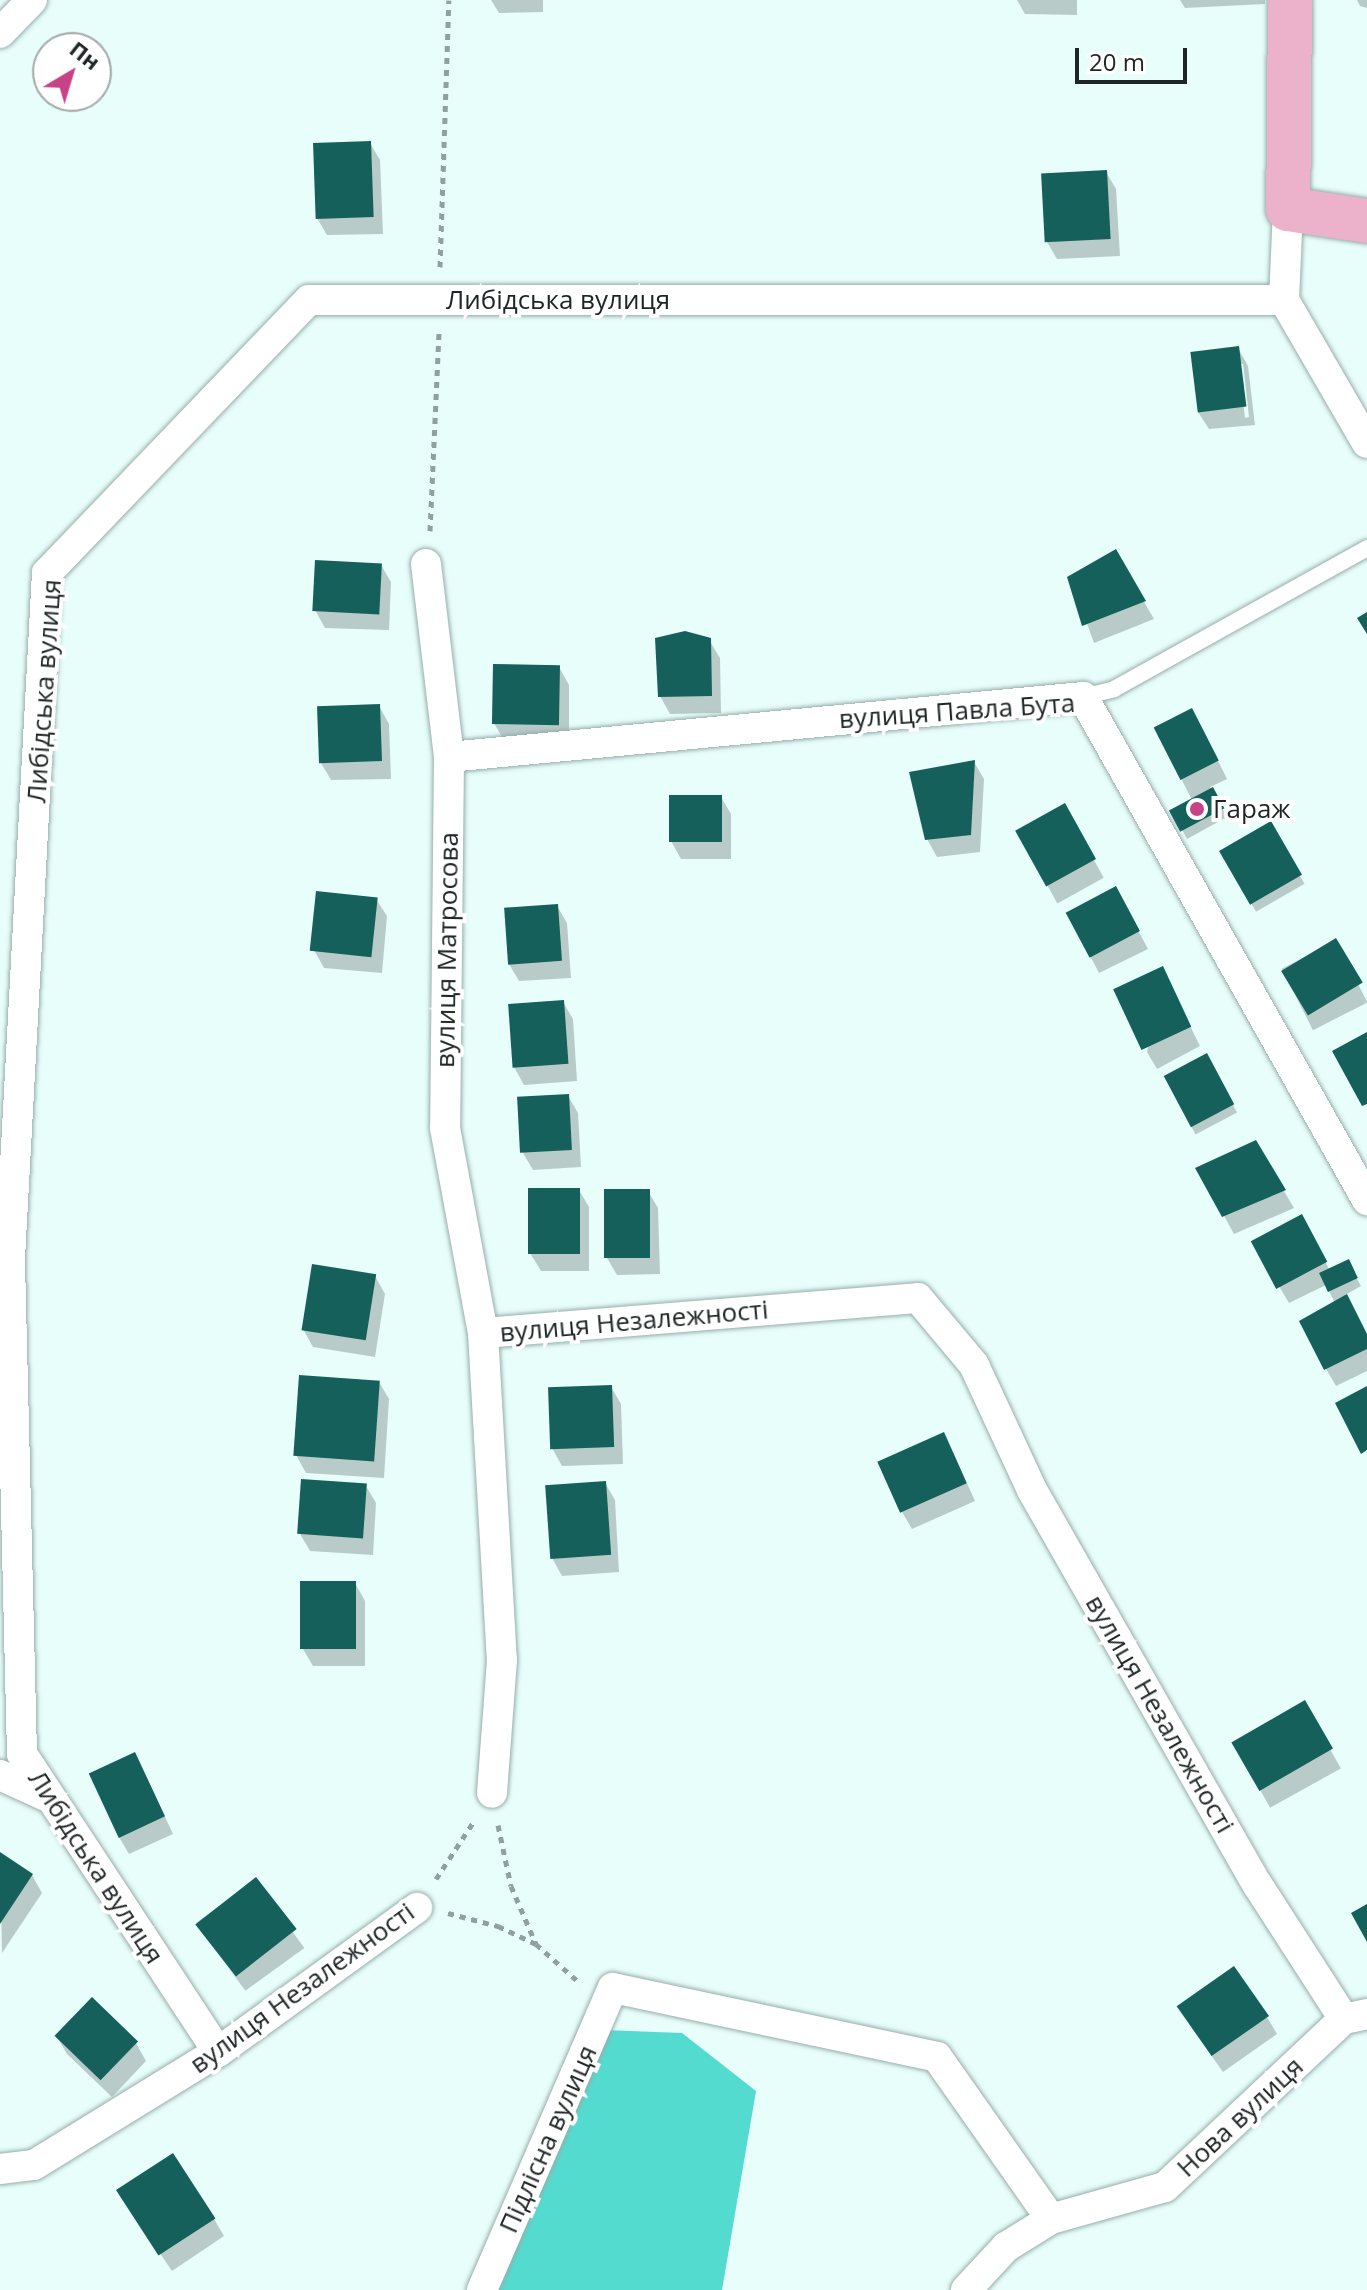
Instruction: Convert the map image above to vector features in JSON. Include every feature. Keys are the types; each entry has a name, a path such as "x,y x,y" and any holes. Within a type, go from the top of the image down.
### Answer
{"main road":[{"path":"1290,0 1288,209 1367,221"}],"street":[{"path":"0,33 32,0"},
{"path":"1288,209 1284,300 1367,443"},
{"name":"Либідська вулиця","path":"218,2052 22,1754 10,1258 47,573 309,300 1284,300"},
{"name":"вулиця Матросова","path":"426,564 449,757 445,1128 483,1333"},
{"name":"вулиця Павла Бута","path":"449,757 1083,697 1367,1200"},
{"name":"вулиця Незалежності","path":"492,1793 502,1660 483,1333 918,1298 974,1365 1032,1490 1257,1884 1355,2017"},
{"path":"0,1775 48,1797"},
{"name":"вулиця Незалежності","path":"0,2169 34,2165 218,2052 417,1908"},
{"path":"613,1988 937,2057 1051,2219"},
{"name":"Підлісна вулиця","path":"482,2290 613,1988"},
{"name":"Нова вулиця","path":"966,2290 1006,2247 1051,2219 1165,2187 1355,2017"}],"lane":[{"path":"1083,697 1114,689 1367,548"}],"path":[{"name":"вулиця Незалежності","path":"417,1908 492,1793"},
{"path":"492,1793 511,1886 536,1944"},
{"path":"417,1908 498,1926 536,1944 578,1983 613,1988"}],"shaded area":[{"path":"578,2029 682,2033 756,2091 722,2290 490,2290 543,2120"}],"building":[{"path":"371,141 374,217 316,219 313,143"},
{"path":"1107,170 1111,239 1045,242 1041,173"},
{"path":"1239,346 1246,407 1198,413 1190,352"},
{"path":"1116,549 1146,601 1082,626 1067,577"},
{"path":"315,560 382,564 379,614 312,611"},
{"path":"1367,612 1367,634 1357,618"},
{"path":"685,631 711,638 712,696 658,697 655,638"},
{"path":"493,664 560,665 559,725 492,724"},
{"path":"380,704 382,761 319,763 317,706"},
{"path":"1192,708 1219,761 1180,780 1154,728"},
{"path":"975,760 971,835 925,840 909,772"},
{"name":"Гараж","path":"1213,787 1224,808 1180,832 1169,810"},
{"path":"669,795 722,795 722,842 669,842"},
{"path":"1065,803 1096,859 1046,887 1015,831"},
{"path":"1271,821 1302,875 1250,905 1219,851"},
{"path":"1116,886 1140,931 1090,958 1066,913"},
{"path":"316,891 378,897 371,957 310,951"},
{"path":"558,904 562,961 508,965 504,908"},
{"path":"1336,938 1363,983 1308,1016 1281,971"},
{"path":"1163,966 1191,1027 1141,1050 1113,989"},
{"path":"564,1000 568,1064 513,1068 508,1004"},
{"path":"1367,1032 1367,1104 1362,1106 1332,1051"},
{"path":"1207,1053 1234,1104 1191,1127 1164,1076"},
{"path":"569,1094 572,1150 520,1153 517,1097"},
{"path":"1256,1140 1286,1190 1222,1217 1195,1168"},
{"path":"528,1188 580,1188 580,1254 528,1254"},
{"path":"604,1189 650,1189 650,1258 604,1258"},
{"path":"1302,1214 1327,1262 1276,1289 1251,1241"},
{"path":"1349,1259 1358,1278 1328,1292 1319,1273"},
{"path":"312,1264 376,1274 366,1340 302,1330"},
{"path":"1347,1294 1367,1334 1367,1349 1324,1370 1299,1321"},
{"path":"299,1375 380,1381 374,1461 293,1456"},
{"path":"612,1385 614,1447 550,1449 548,1387"},
{"path":"1367,1386 1367,1450 1361,1454 1335,1403"},
{"path":"944,1432 967,1483 900,1513 877,1462"},
{"path":"301,1479 367,1484 363,1538 297,1534"},
{"path":"606,1481 611,1555 550,1559 545,1485"},
{"path":"300,1581 356,1581 356,1649 300,1649"},
{"path":"1305,1700 1333,1748 1259,1791 1231,1742"},
{"path":"135,1752 165,1816 119,1838 89,1774"},
{"path":"0,1852 33,1874 0,1924"},
{"path":"256,1877 297,1929 236,1976 195,1924"},
{"path":"1367,1904 1367,1942 1351,1913"},
{"path":"1234,1966 1269,2016 1212,2056 1177,2006"},
{"path":"92,1997 138,2041 101,2080 54,2036"},
{"path":"173,2153 215,2218 158,2255 116,2190"}],"place":[{"name":"Гараж","path":"1197,809"}]}
